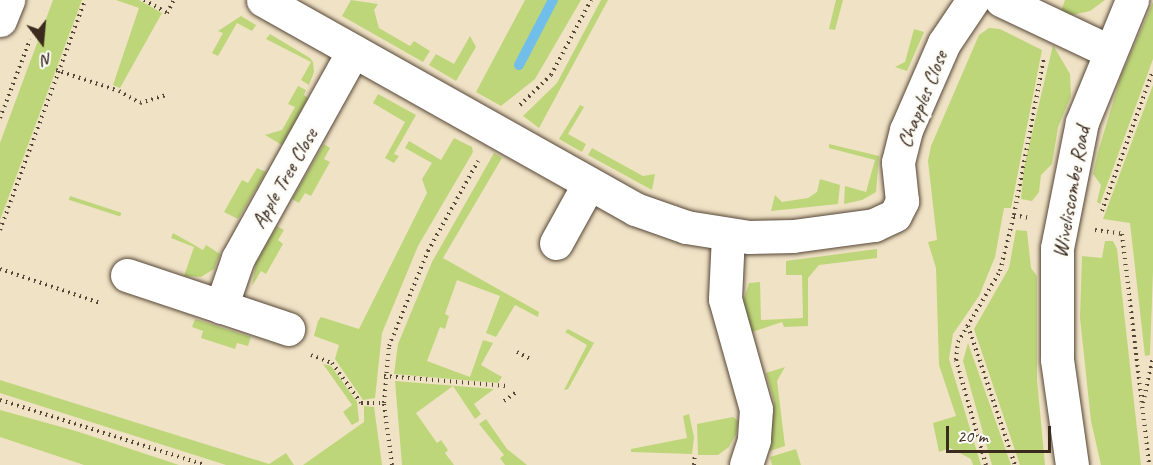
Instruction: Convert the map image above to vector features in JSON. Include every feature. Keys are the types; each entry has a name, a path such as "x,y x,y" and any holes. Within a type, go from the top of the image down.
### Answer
{"street":[{"path":"0,20 8,0"},
{"path":"263,0 503,135"},
{"name":"Chapples Close","path":"503,135 588,185 663,220 728,235 793,236 874,225 895,215 902,201 898,162 906,130 944,43 974,0"},
{"path":"1001,0 1109,51"},
{"name":"Wiveliscombe Road","path":"1072,465 1058,359 1057,248 1082,122 1109,51 1132,0"},
{"name":"Apple Tree Close","path":"221,307 238,258 353,51"},
{"path":"556,243 588,185"},
{"path":"728,235 725,299 756,409 754,440 746,465"},
{"path":"126,275 285,329"}],"path":[{"path":"0,230 56,70 85,0"},
{"path":"144,0 167,13 174,0"},
{"path":"392,465 384,403 384,376 389,346 428,251 503,135 551,75 591,0"},
{"path":"0,118 31,36"},
{"path":"1014,215 1027,133 1045,52"},
{"path":"56,70 119,91 140,104 166,96"},
{"path":"1095,230 1153,71"},
{"path":"0,269 100,303"},
{"path":"968,325 1015,465"},
{"path":"285,329 277,343 332,363 361,405 384,403"},
{"path":"517,352 530,359"},
{"path":"1142,407 1153,357"},
{"path":"384,376 508,386"},
{"path":"504,402 518,391"},
{"path":"0,400 205,465"},
{"path":"694,454 694,465"}],"green space":[{"path":"53,0 82,0 0,220 0,143"},
{"path":"116,0 139,0 162,13 120,88 113,85 139,8"},
{"path":"351,0 378,4 374,10 379,28 410,46 414,41 430,51 423,62 342,16"},
{"path":"525,0 581,0 535,79 501,106 476,92"},
{"path":"601,0 608,0 539,128 523,116 557,83"},
{"path":"836,0 843,0 835,30 829,29"},
{"path":"1065,0 1105,0 1090,11 1072,15 1060,14"},
{"path":"1153,2 1153,59 1100,204 1097,202 1101,185 1093,174 1098,152 1121,76"},
{"path":"241,16 256,25 252,31 237,23 218,56 212,53 223,33 218,31"},
{"path":"989,28 1000,29 1042,50 1011,208 1004,208 995,257 979,296 953,334 949,359 981,465 973,465 971,459 950,448 939,452 933,423 956,416 939,365 936,268 928,242 937,240 928,161 931,146 979,35"},
{"path":"914,29 924,32 907,71 895,67 905,62"},
{"path":"270,34 310,58 314,72 309,85 301,80 311,62 266,39"},
{"path":"470,36 476,47 456,81 429,65 436,54 454,64"},
{"path":"1053,45 1070,74 1071,96 1058,127 1052,164 1041,175 1039,192 1032,201 1021,199 1024,167"},
{"path":"1153,85 1153,271 1150,355 1145,356 1130,223 1103,219"},
{"path":"298,86 306,90 304,95 308,98 282,145 265,135 282,130 295,107 288,104"},
{"path":"378,94 416,115 394,154 399,156 394,163 385,158 405,122 373,103"},
{"path":"580,105 584,107 568,134 586,144 582,152 559,139"},
{"path":"454,138 472,147 473,152 418,246 382,333 375,398 363,400 335,359 339,345 314,336 318,321 321,317 359,329 427,193 422,179 432,163 405,148 409,141 441,160"},
{"path":"324,144 330,148 324,159 330,162 311,196 305,193 299,203 292,199"},
{"path":"829,144 879,156 876,192 862,200 844,204 845,186 866,192 875,160 829,148"},
{"path":"592,148 643,176 655,174 652,190 588,155"},
{"path":"494,153 502,158 443,258 539,312 538,317 515,305 496,337 486,333 500,296 457,280 445,314 449,316 445,329 440,327 427,361 470,377 483,340 493,343 481,365 502,377 498,383 394,374 398,344 432,262"},
{"path":"257,168 266,172 238,219 224,212 242,180 248,183"},
{"path":"820,179 840,185 838,204 771,211 775,195 782,202 808,198 817,192"},
{"path":"70,196 121,213 120,216 69,200"},
{"path":"277,226 284,230 278,240 283,244 266,274 261,271 252,286 256,263"},
{"path":"1016,230 1027,231 1031,268 1037,276 1037,380 1045,465 1020,465 974,329 1009,268"},
{"path":"173,233 203,250 206,245 220,254 214,269 201,277 184,276 194,247 171,238"},
{"path":"1105,241 1113,241 1117,249 1141,465 1101,465 1091,421 1080,318 1082,256 1102,258"},
{"path":"877,249 877,258 819,265 808,278 808,326 784,327 782,322 752,332 743,302 749,283 760,282 761,320 803,318 802,275 786,275 786,261"},
{"path":"195,319 251,337 248,346 237,343 235,349 201,338 203,331 192,327"},
{"path":"568,329 594,343 568,389 564,390 587,345 565,332"},
{"path":"968,343 1011,465 992,465 963,361"},
{"path":"323,364 331,366 357,402 359,421 352,425 343,412 352,405"},
{"path":"785,367 777,381 785,446 770,451 774,401 766,373"},
{"path":"0,380 269,464 286,453 294,465 226,465 0,393"},
{"path":"395,381 494,389 474,404 481,414 475,419 453,386 416,413 437,443 441,440 448,450 445,453 454,465 402,465"},
{"path":"364,406 374,407 382,465 303,465 364,422"},
{"path":"0,410 76,431 179,465 84,465 0,437"},
{"path":"689,414 694,437 692,454 631,452 631,449 687,438 683,416"},
{"path":"733,417 738,421 736,434 729,447 718,455 698,455 697,424"},
{"path":"486,419 507,449 527,465 505,465 500,458 504,455 479,424"},
{"path":"796,449 801,465 772,465 770,457"}],"waterway":[{"path":"519,65 553,0"}]}
